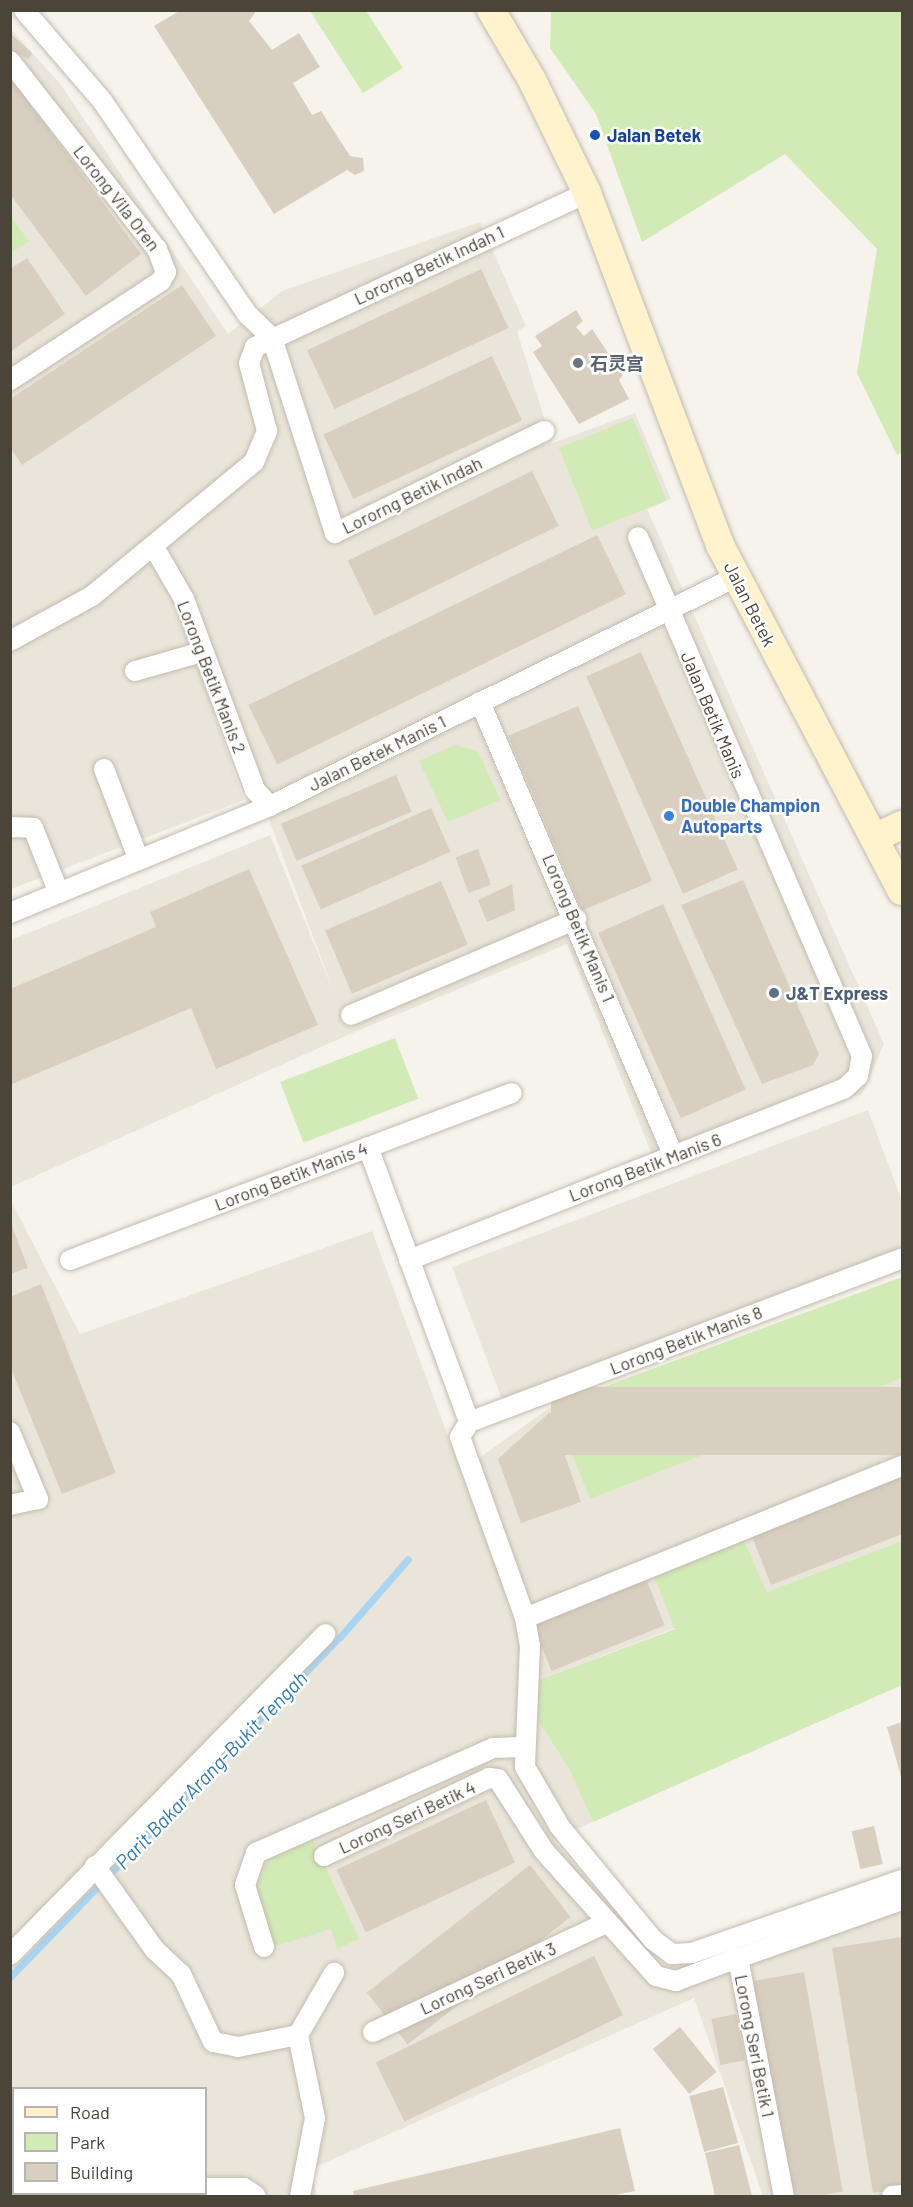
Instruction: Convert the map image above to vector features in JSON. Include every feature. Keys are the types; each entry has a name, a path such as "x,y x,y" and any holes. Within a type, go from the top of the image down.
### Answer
{"street":[{"path":"10,18 14,10"},
{"path":"24,10 103,102 247,314 272,338"},
{"name":"Jalan Betek","path":"495,12 587,193 690,472 736,577 903,891"},
{"name":"Lorong Vila Oren","path":"10,61 157,249 166,272 161,281 10,380"},
{"name":"Lororng Betik Indah 1","path":"10,641 92,596 154,547 264,447 265,415 249,363 255,348 272,338 587,193"},
{"name":"Lororng Betik Indah","path":"272,338 335,533 544,431"},
{"name":"Jalan Betik Manis","path":"638,537 862,1056"},
{"name":"Lorong Betik Manis 2","path":"154,547 184,599 255,790 270,806"},
{"name":"Jalan Betek Manis 1","path":"10,913 270,806 736,577"},
{"path":"135,671 202,652"},
{"name":"Lorong Betik Manis 1","path":"480,702 576,919 674,1156"},
{"path":"104,769 139,860"},
{"path":"876,837 903,825"},
{"path":"10,827 33,828 59,893"},
{"path":"351,1015 576,919"},
{"name":"Lorong Betik Manis 6","path":"409,1260 844,1089 858,1076 862,1056"},
{"name":"Lorong Betik Manis 4","path":"70,1260 512,1093"},
{"path":"368,1147 469,1422 460,1437 525,1618 529,1674 522,1747 525,1767 560,1827 653,1940 672,1954 692,1953 903,1880"},
{"name":"Lorong Betik Manis 8","path":"469,1422 903,1258"},
{"path":"10,1432 38,1499 10,1505"},
{"path":"525,1618 903,1466"},
{"path":"10,1955 233,1733 325,1634"},
{"path":"264,1947 245,1885 256,1853 493,1748 522,1747"},
{"name":"Lorong Seri Betik 4","path":"324,1856 489,1778"},
{"name":"Lorong Seri Betik 1","path":"489,1778 506,1785 544,1851 604,1924 665,1982 738,1958 784,2196"},
{"path":"98,1869 116,1890 155,1950 181,1974 213,2043 238,2047 298,2035"},
{"path":"738,1958 903,1900"},
{"name":"Lorong Seri Betik 3","path":"372,2032 604,1924"},
{"path":"300,2196 315,2118 298,2035 334,1973"},
{"path":"207,2188 244,2188 256,2196"},
{"path":"892,2196 903,2194"}],"shaded area":[{"path":"10,28 61,85 228,334 282,291 480,222 526,326 517,331 552,443 635,413 671,499 647,509 884,1044 862,1094 657,1167 567,944 350,1034 11,1187 11,940 270,835 336,998 228,710 214,714 244,800 11,889"},
{"path":"868,1110 902,1201 902,1270 509,1418 452,1267"},
{"path":"10,1199 80,1334 372,1231 461,1471 552,1406 590,1499 902,1378 902,1541 533,1682 531,1710 568,1767 593,1822 553,1839 662,1969 902,1888 902,2196 763,2196 694,1998 311,2169 317,2196 11,2196"}],"green space":[{"path":"310,11 366,11 403,68 363,93"},
{"path":"551,11 902,11 902,452 897,455 857,373 877,249 785,154 642,242 596,114 550,48"},
{"path":"10,216 29,241 11,253 10,253"},
{"path":"633,418 666,501 592,530 559,448"},
{"path":"455,745 478,751 500,800 448,822 419,761"},
{"path":"395,1038 418,1099 303,1143 280,1082"},
{"path":"902,1277 902,1378 590,1499 552,1406"},
{"path":"742,1537 767,1592 902,1541 902,1685 593,1822 568,1767 531,1710 533,1682 675,1629 653,1574"},
{"path":"313,1840 359,1939 337,1949 331,1929 273,1947 256,1886 268,1860"}],"building":[{"path":"181,10 257,10 249,21 272,50 299,33 320,67 293,83 312,115 321,111 350,156 363,158 364,171 355,175 347,170 274,214 154,26"},
{"path":"10,33 32,53 29,59 10,50"},
{"path":"10,77 141,254 86,296 10,194"},
{"path":"27,258 65,314 10,352 10,269"},
{"path":"481,269 508,328 334,409 307,350"},
{"path":"182,285 216,336 22,465 10,447 10,399"},
{"name":"石灵宫","path":"576,310 583,321 576,327 584,336 592,329 623,375 619,380 629,399 579,424 533,352 542,346 535,336"},
{"path":"492,356 522,420 353,499 323,435"},
{"path":"532,471 559,526 374,616 348,561"},
{"path":"597,535 626,594 277,764 248,705"},
{"path":"641,652 738,869 683,894 586,676"},
{"path":"578,706 652,881 582,911 508,736"},
{"path":"396,775 412,812 297,861 281,824"},
{"path":"431,808 451,852 321,910 301,866"},
{"path":"478,849 491,885 468,893 455,857"},
{"path":"249,869 318,1025 216,1069 191,1008 10,1085 10,989 156,927 150,912"},
{"path":"743,880 819,1054 813,1065 762,1084 681,905"},
{"path":"441,881 468,945 352,994 325,930"},
{"path":"512,884 515,910 487,922 478,900"},
{"path":"663,904 746,1089 681,1118 598,933"},
{"path":"10,1221 28,1268 10,1274"},
{"path":"41,1284 116,1473 62,1494 10,1366 10,1297"},
{"path":"551,1387 902,1387 902,1455 551,1455"},
{"path":"550,1412 581,1502 521,1523 498,1459"},
{"path":"902,1474 902,1534 771,1585 751,1534"},
{"path":"646,1579 665,1625 552,1671 533,1625"},
{"path":"902,1722 902,1780 887,1727"},
{"path":"486,1800 515,1863 366,1932 336,1870"},
{"path":"874,1826 883,1864 860,1869 852,1831"},
{"path":"530,1865 571,1917 408,2044 367,1992"},
{"path":"902,1937 902,2188 873,2193 832,1948"},
{"path":"594,1956 623,2015 405,2122 376,2063"},
{"path":"804,1972 843,2192 818,2196 791,2196 753,1981"},
{"path":"736,2014 745,2060 720,2065 711,2019"},
{"path":"680,2027 717,2072 689,2094 653,2049"},
{"path":"723,2087 738,2143 704,2152 689,2096"},
{"path":"620,2128 635,2191 610,2196 354,2196 353,2191"},
{"path":"739,2145 752,2196 715,2196 705,2153"}],"waterway":[{"name":"Parit Bakar Arang-Bukit Tengah","path":"10,1977 340,1637 408,1559"}],"place":[{"name":"Jalan Betek","path":"595,135"},
{"name":"石灵宫","path":"578,363"},
{"name":"Double Champion Autoparts","path":"669,816"},
{"name":"J&T Express","path":"774,993"}]}
